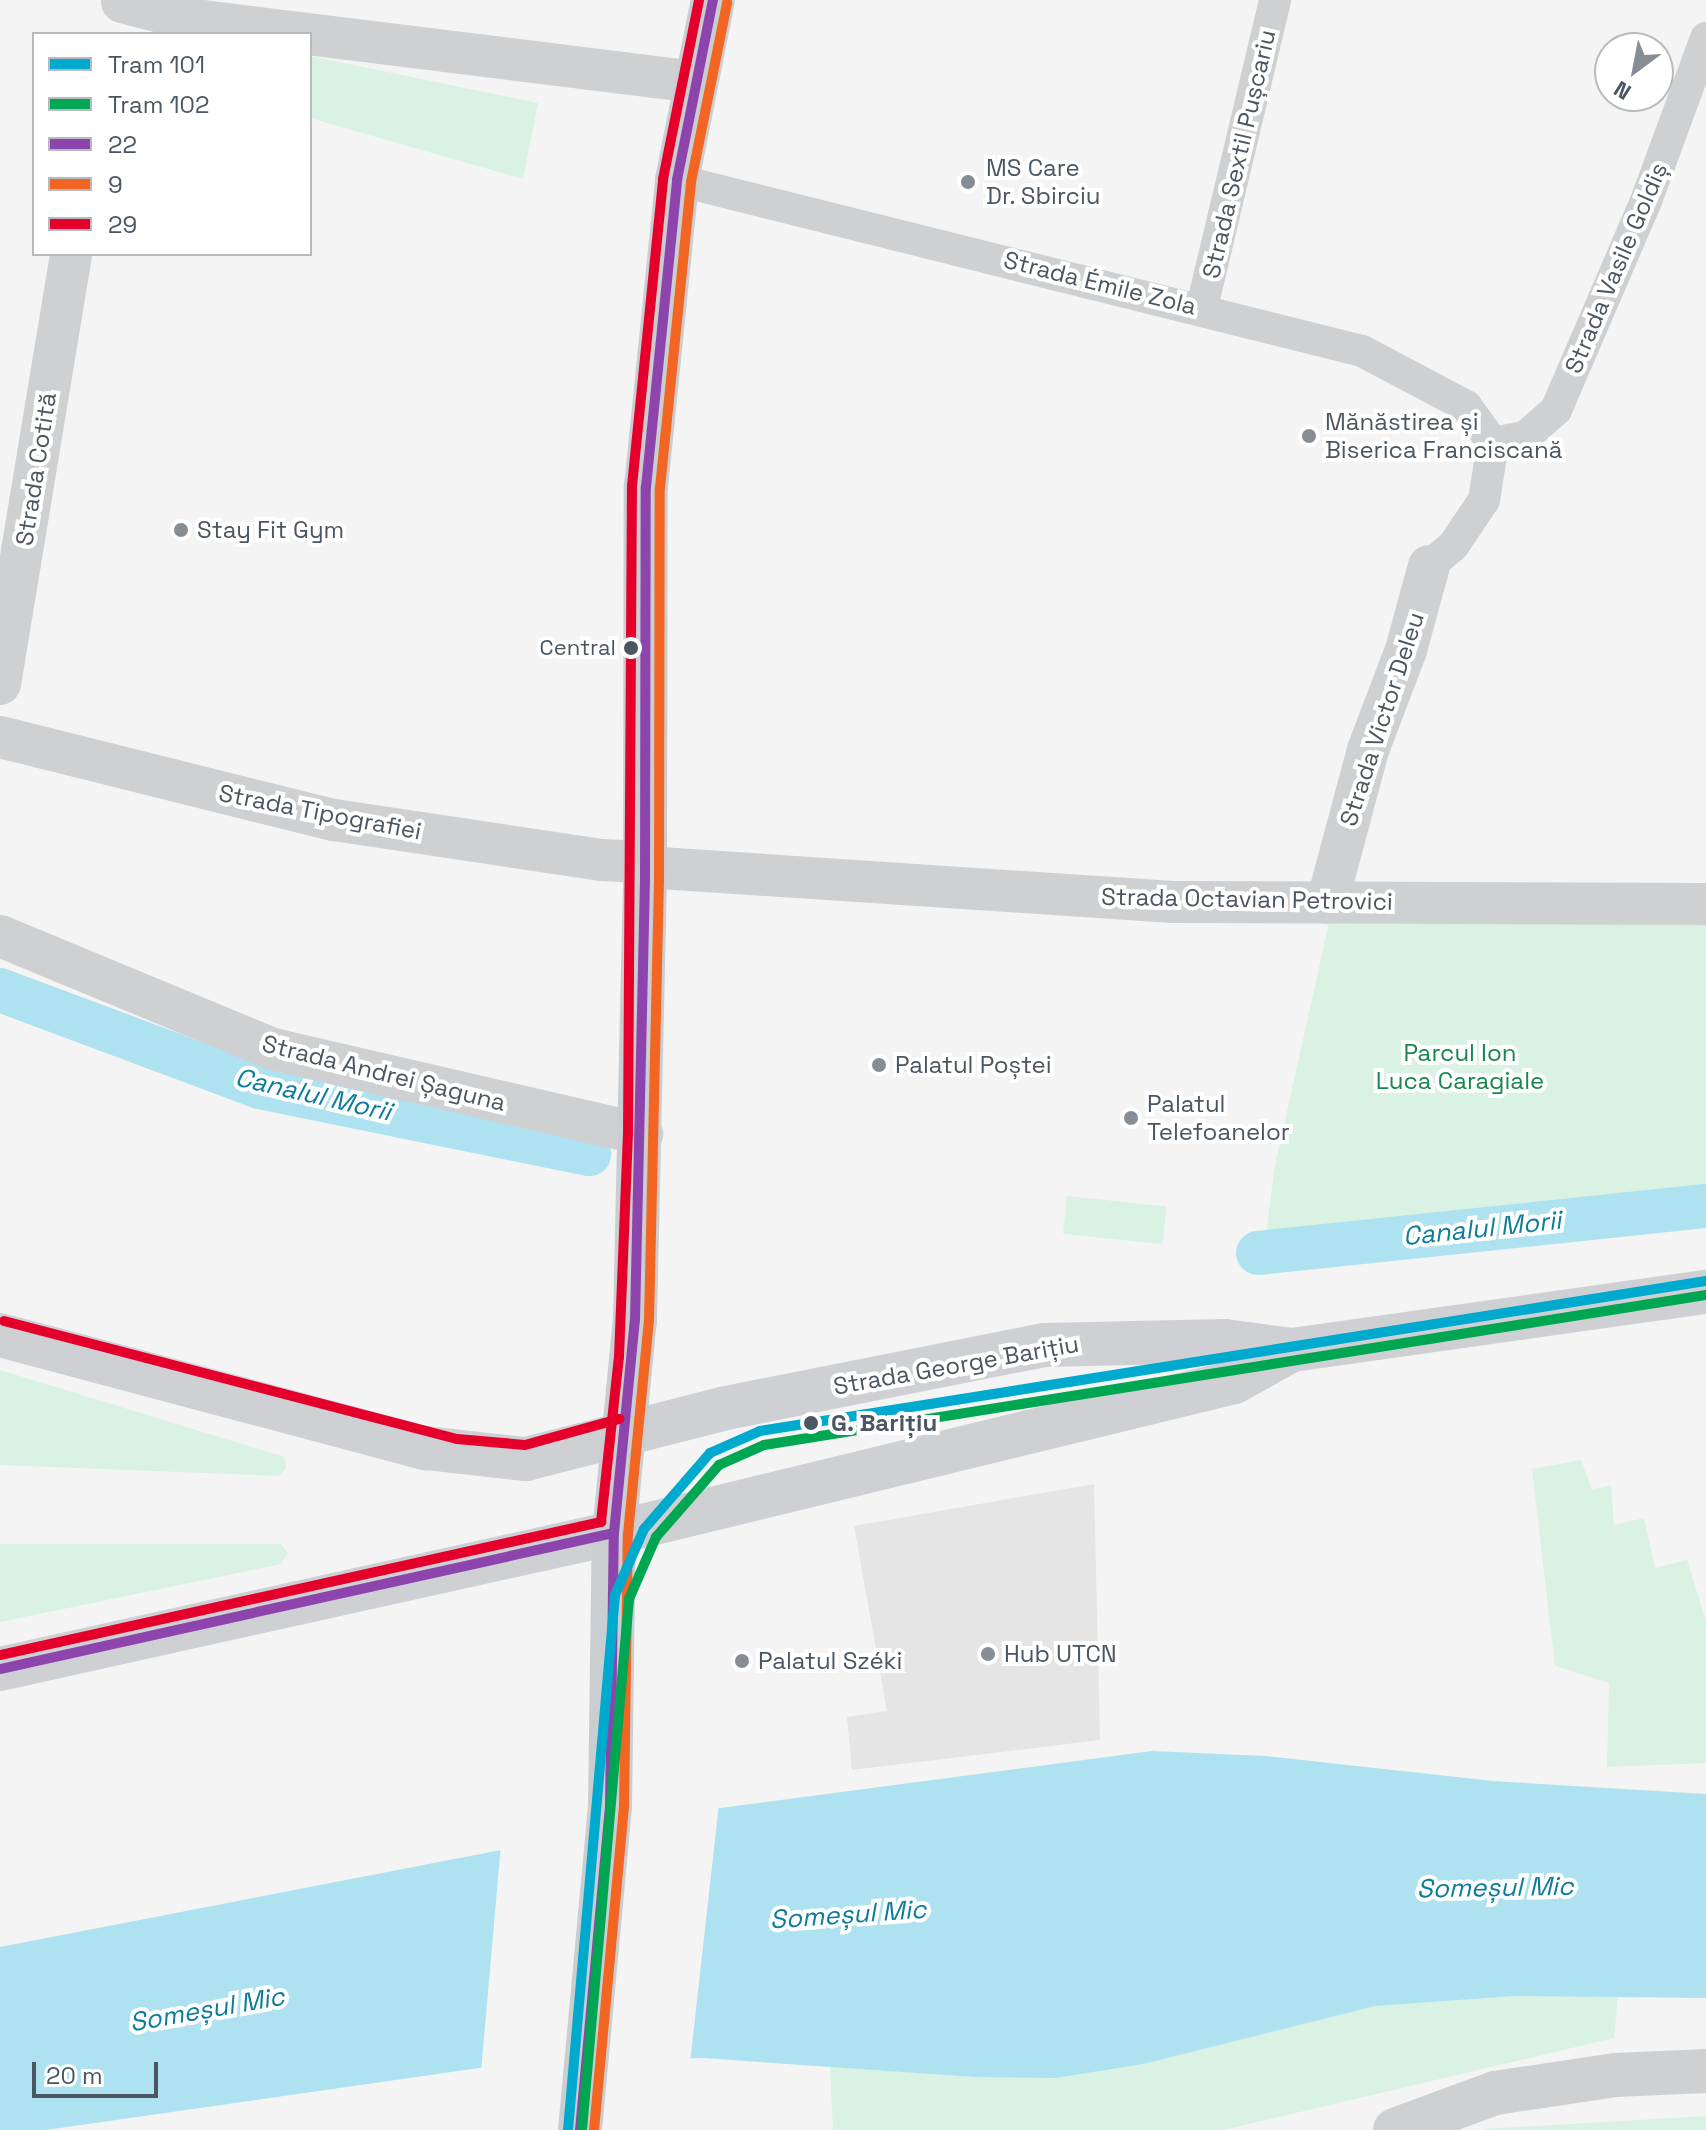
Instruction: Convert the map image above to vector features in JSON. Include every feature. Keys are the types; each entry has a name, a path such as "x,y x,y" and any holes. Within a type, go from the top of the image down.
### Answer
{"main road":[{"path":"582,2114 610,1806 614,1533 633,1345 642,1134 646,487 677,180 713,0"},
{"name":"Strada George Barițiu","path":"0,1335 455,1453 526,1459 623,1433 849,1381 1044,1345 1225,1341 1292,1350 1706,1292"},
{"name":"Strada George Barițiu","path":"0,1669 614,1533 1234,1382 1292,1350"}],"street":[{"name":"Strada Sextil Pușcariu","path":"1202,307 1275,0"},
{"path":"120,12 292,32"},
{"path":"312,34 696,82"},
{"name":"Strada Vasile Goldiș","path":"1493,443 1525,437 1556,410 1646,201 1706,38"},
{"name":"Strada Émile Zola","path":"677,180 1202,307 1362,351 1466,406 1493,443"},
{"name":"Strada Cotită","path":"0,684 71,256"},
{"path":"1441,556 1484,500 1493,443"},
{"name":"Strada Victor Deleu","path":"1327,903 1368,750 1441,556"},
{"name":"Strada Tipografiei","path":"0,737 334,820 645,865"},
{"name":"Strada Octavian Petrovici","path":"645,865 1173,902 1706,904"},
{"name":"Strada Andrei Șaguna","path":"0,936 273,1049 642,1134"},
{"path":"1395,2130 1495,2093 1616,2075 1706,2071"}],"shaded area":[{"name":"Hub UTCN","path":"1094,1484 1100,1740 852,1770 847,1717 887,1711 854,1526"}],"green space":[{"path":"312,56 538,103 523,179 312,119"},
{"name":"Parcul Ion Luca Caragiale","path":"1706,907 1706,1203 1265,1244 1274,1170 1332,909"},
{"path":"1067,1196 1166,1206 1162,1244 1063,1234"},
{"path":"0,1370 285,1457 286,1468 279,1476 0,1465"},
{"path":"1581,1460 1592,1490 1611,1485 1614,1525 1644,1518 1655,1568 1687,1560 1706,1621 1706,1763 1607,1767 1609,1683 1555,1666 1532,1469"},
{"path":"0,1544 281,1544 288,1553 281,1564 0,1622"},
{"path":"1396,1963 1706,1998 1618,1996 1614,2038 1223,2130 833,2130 830,2067 974,2077 1143,2064 1375,2006"},
{"path":"1706,2116 1706,2130 1483,2130 1484,2129"}],"water":[{"name":"Someșul Mic","path":"1152,1751 1266,1756 1493,1781 1706,1794 1706,1998 1513,1996 1375,2006 1143,2064 1055,2078 974,2077 703,2058 486,2067 46,2130 0,2130 0,1947 713,1809"}],"pier":[{"path":"719,1804 690,2063 481,2072 501,1844"}],"waterway":[{"name":"Canalul Morii","path":"0,990 259,1087 589,1154"},
{"name":"Canalul Morii","path":"1258,1253 1706,1206"}],"tram line":[{"name":"101","path":"568,2130 615,1595 644,1529 710,1453 760,1431 1706,1281"},
{"name":"102","path":"582,2130 629,1599 656,1537 719,1465 764,1445 1706,1295"}],"transit line":[{"name":"29","path":"0,1655 601,1522 619,1357 628,1134 632,486 663,179 699,0"},
{"name":"22","path":"580,2130 610,1806 614,1533 635,1320 645,881 646,487 677,180 713,0"},
{"name":"9","path":"594,2130 624,1807 628,1534 649,1320 659,881 660,488 691,182 727,3"},
{"name":"29","path":"4,1321 457,1439 525,1445 619,1419"},
{"name":"22","path":"0,1669 614,1533"}],"place":[{"name":"MS Care Dr. Sbirciu","path":"968,182"},
{"name":"Mănăstirea și Biserica Franciscană","path":"1309,436"},
{"name":"Stay Fit Gym","path":"181,530"},
{"name":"Central","path":"631,648"},
{"name":"Palatul Poștei","path":"879,1065"},
{"name":"Palatul Telefoanelor","path":"1131,1118"},
{"name":"G. Barițiu","path":"811,1423"},
{"name":"Hub UTCN","path":"988,1654"},
{"name":"Palatul Széki","path":"742,1661"}]}
